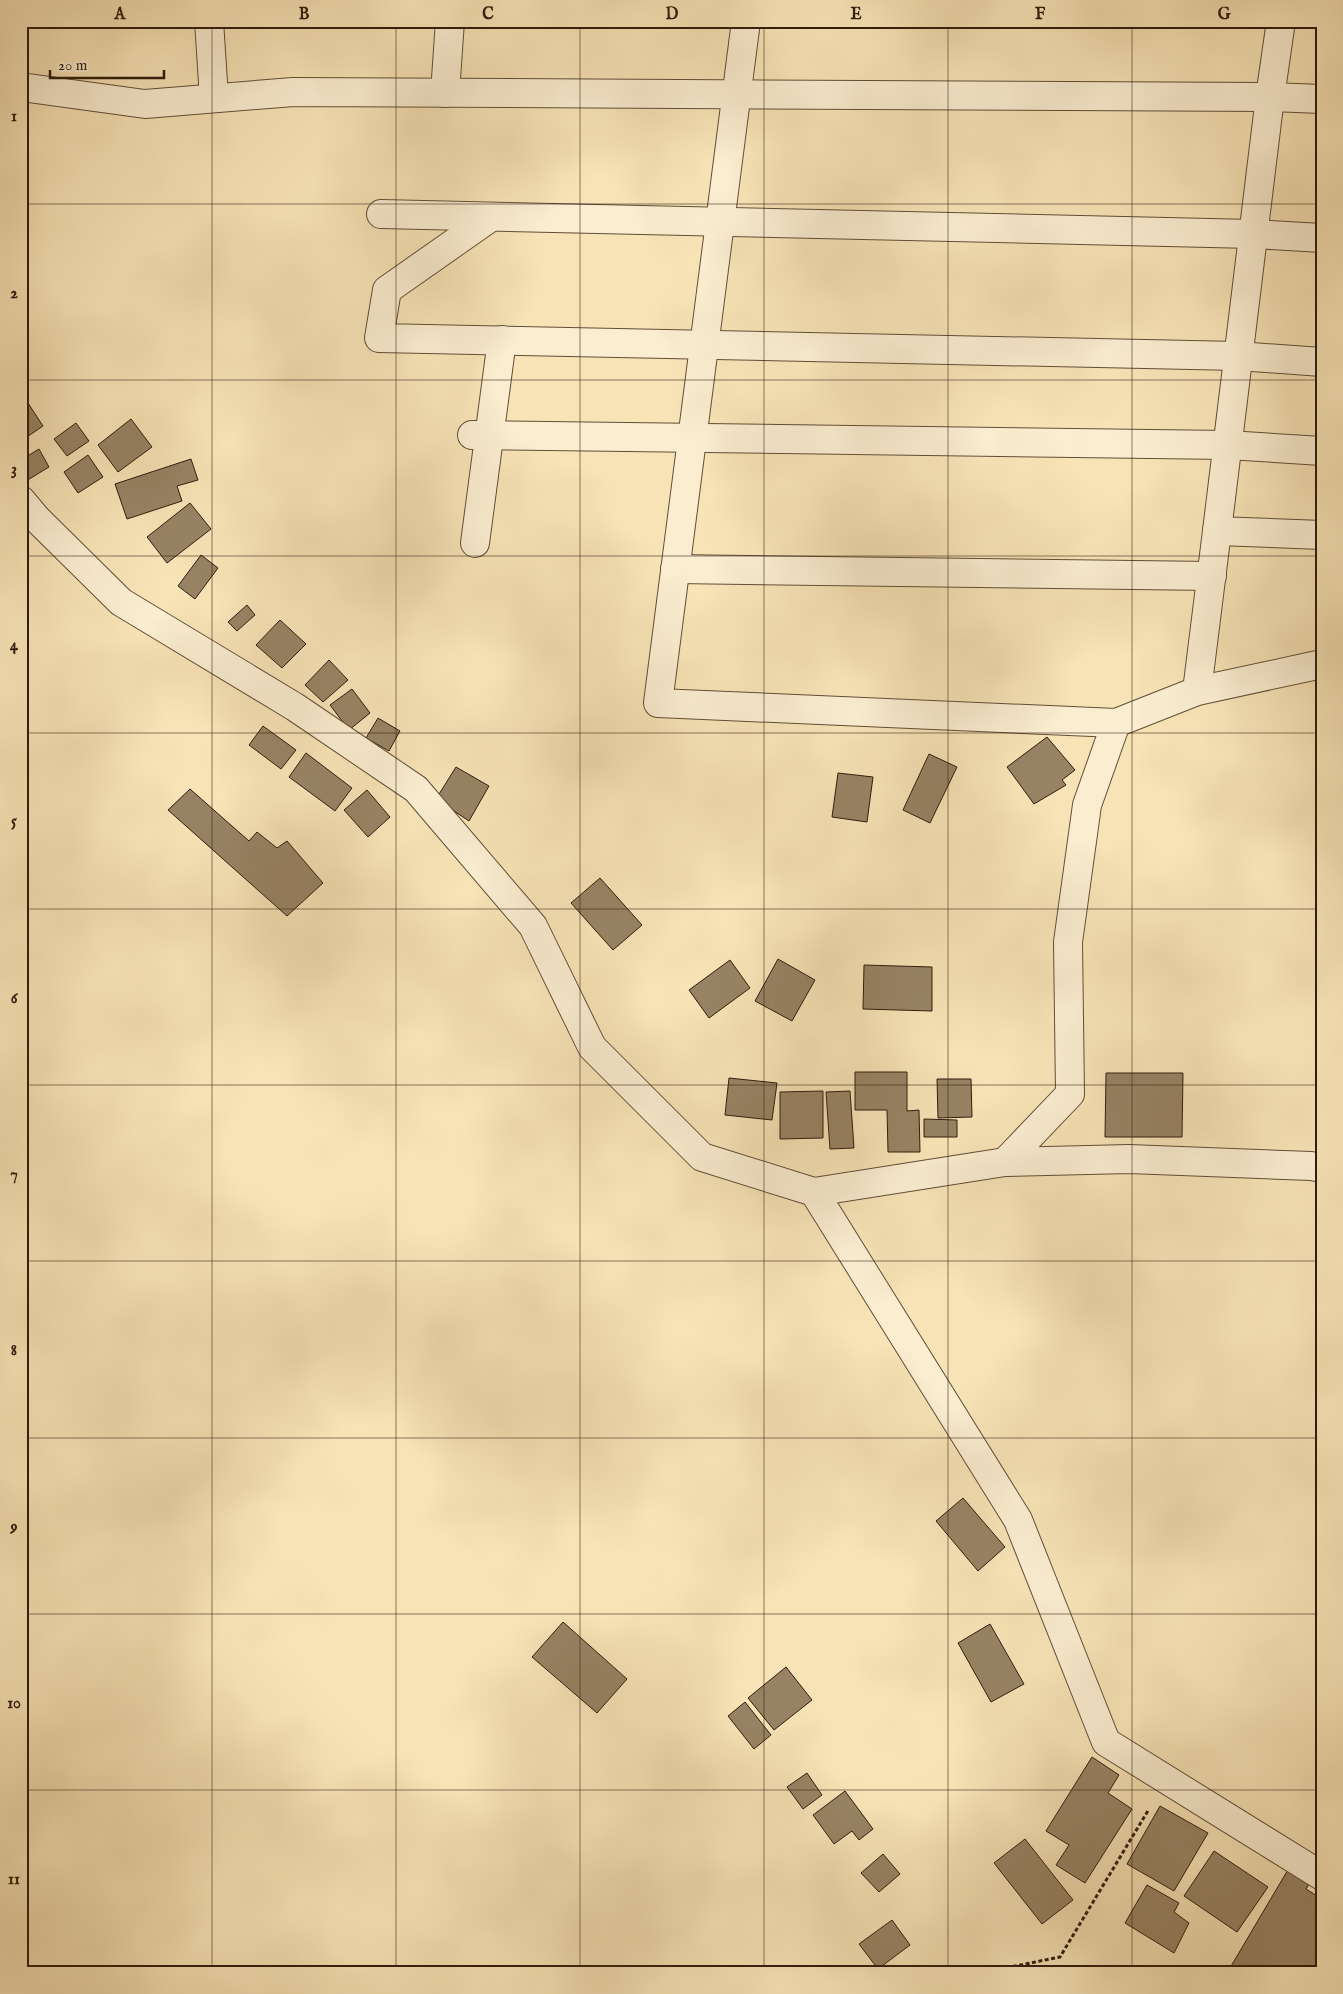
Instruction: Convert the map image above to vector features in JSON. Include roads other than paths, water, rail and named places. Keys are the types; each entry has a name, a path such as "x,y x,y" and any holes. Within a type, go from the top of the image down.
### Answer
{"street":[{"path":"209,21 214,98"},
{"path":"445,93 450,21"},
{"path":"746,21 735,94 658,703 1116,723 1197,691 1322,664"},
{"path":"1197,691 1270,96 1281,21"},
{"path":"21,87 145,104 293,92 1270,96 1322,99"},
{"path":"381,214 1254,234 1322,238"},
{"path":"491,217 387,290 379,338 1238,356 1322,362"},
{"path":"475,543 480,435 502,340"},
{"path":"480,435 1228,445 1322,451"},
{"path":"21,500 37,520 121,602 295,707 416,789 533,926 592,1047 702,1156 814,1192 1005,1162 1129,1160 1322,1168"},
{"path":"1217,531 1322,535"},
{"path":"675,569 1212,576"},
{"path":"1005,1162 1070,1094 1068,942 1087,805 1116,723"},
{"path":"814,1192 1018,1520 1106,1742 1322,1876"}]}
